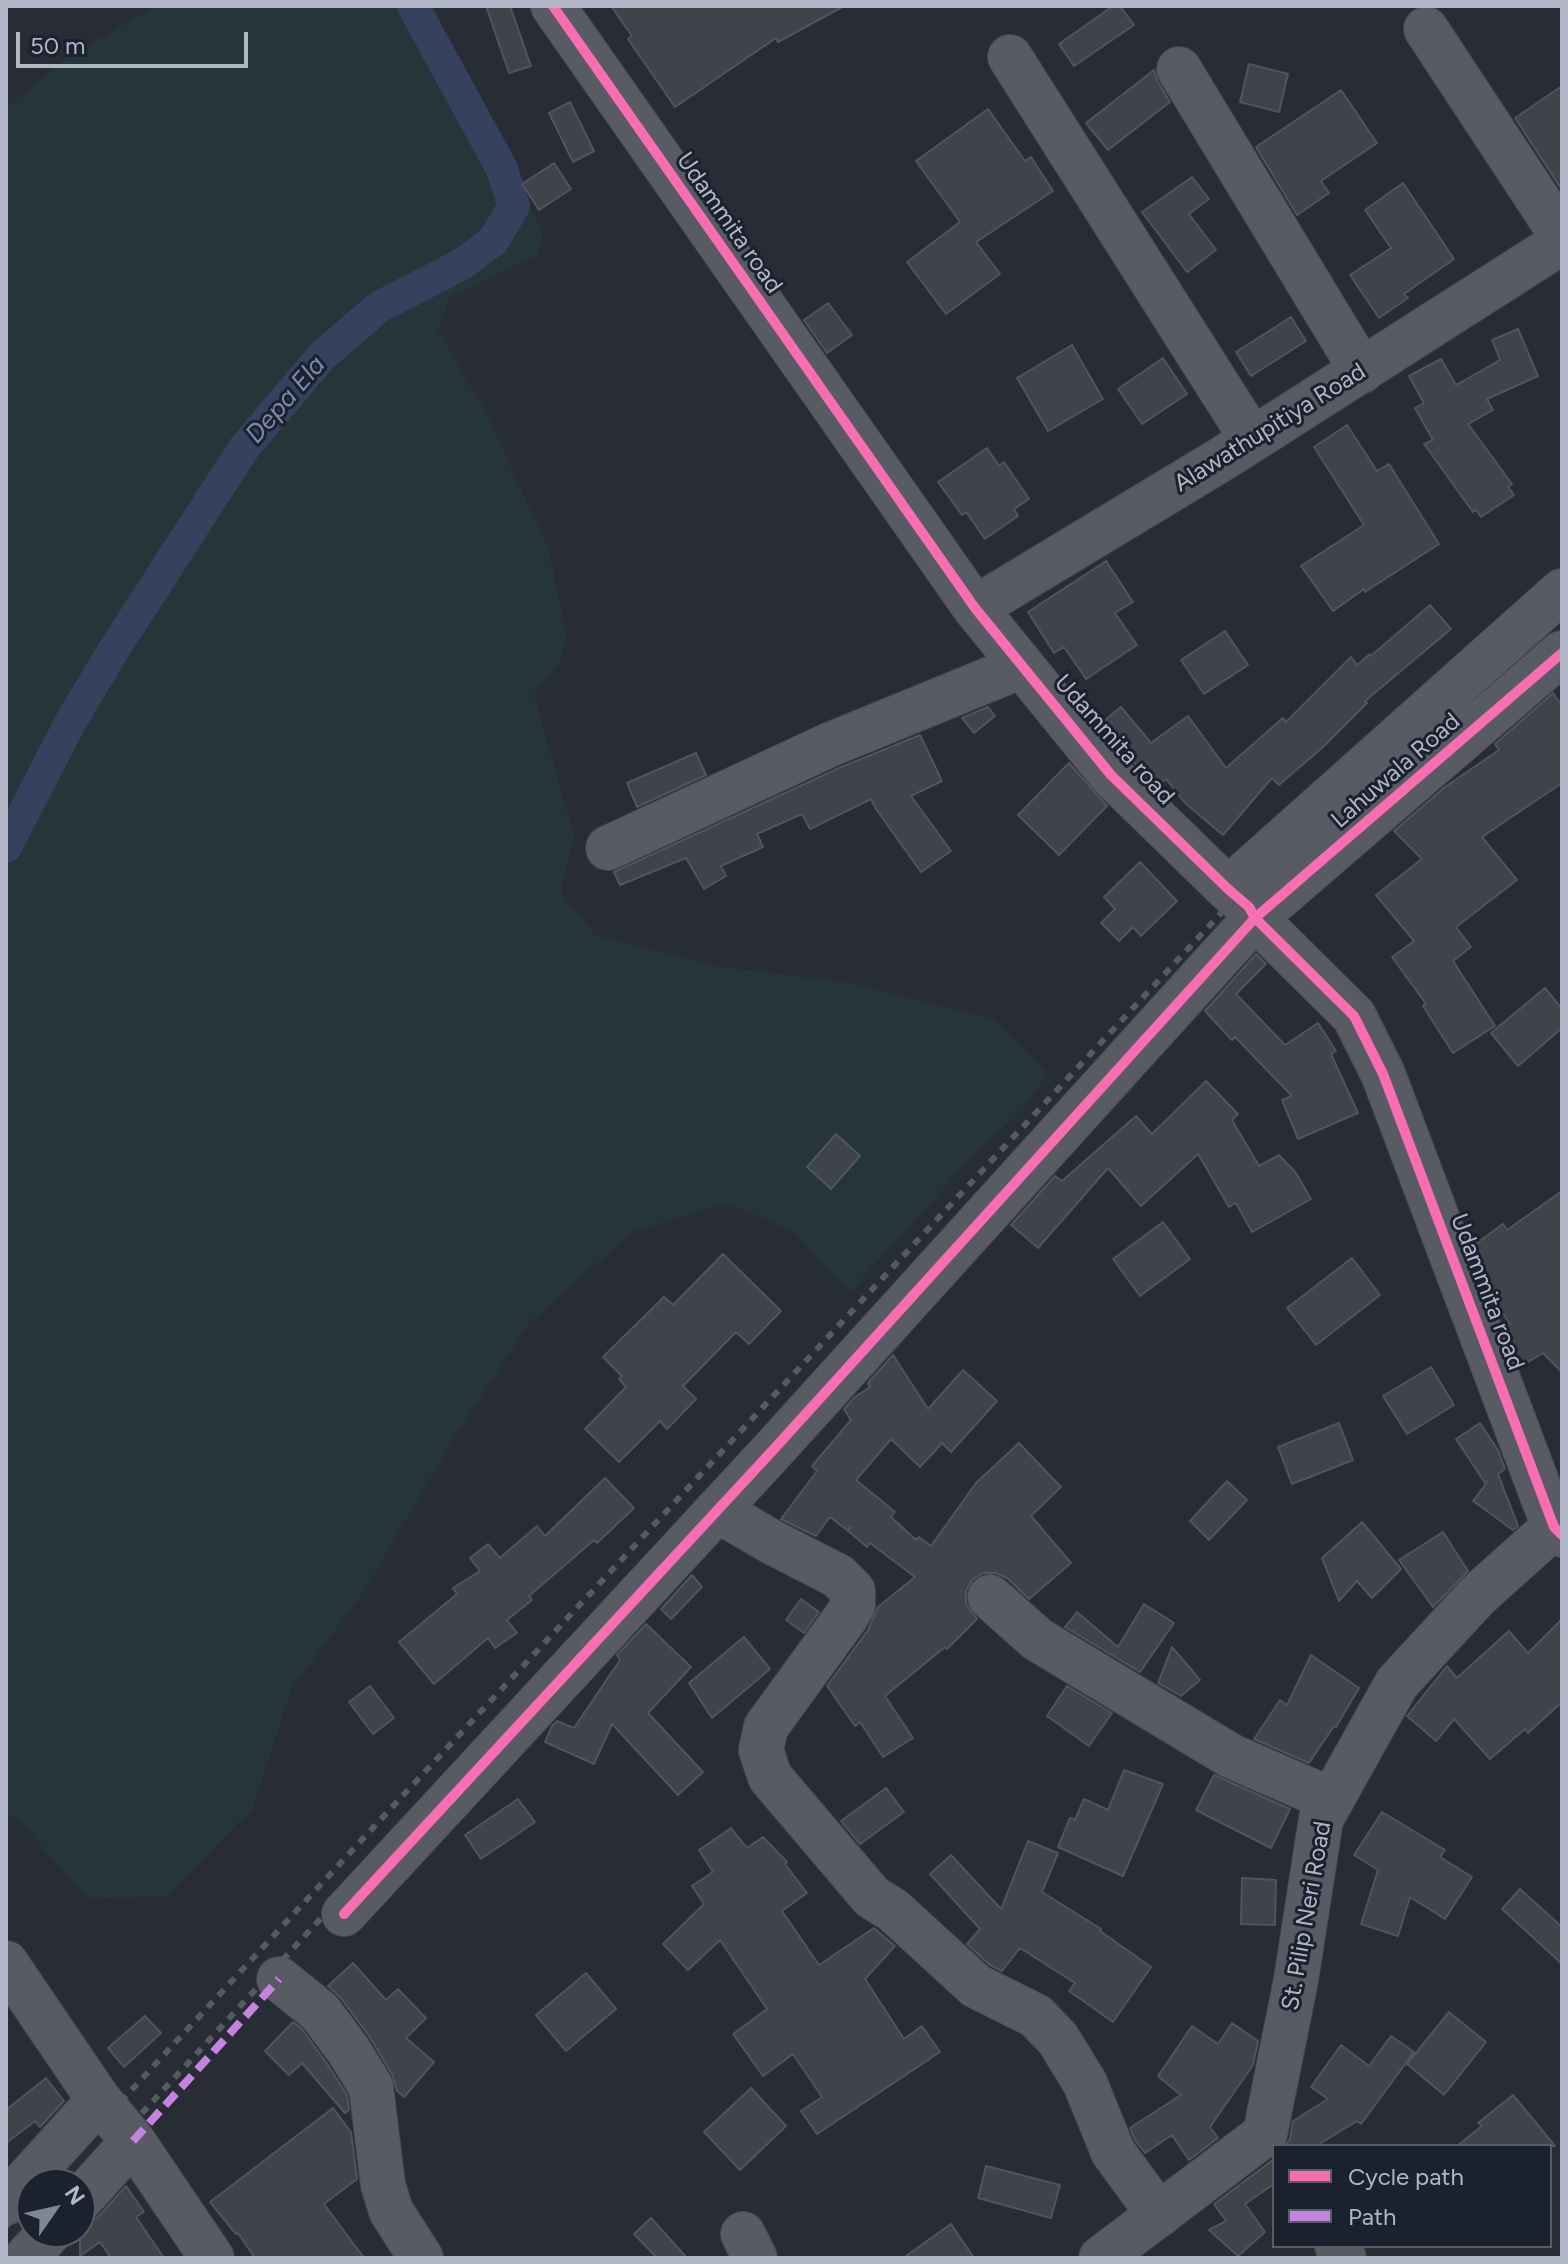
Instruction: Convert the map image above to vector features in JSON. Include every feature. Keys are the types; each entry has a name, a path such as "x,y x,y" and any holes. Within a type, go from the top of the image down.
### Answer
{"street":[{"name":"Udammita road","path":"553,6 975,608 1111,775 1354,1016 1383,1074 1558,1531"},
{"path":"1426,29 1562,236"},
{"path":"1010,57 1252,439"},
{"path":"1179,69 1362,371"},
{"name":"Alawathupitiya Road","path":"975,608 1362,371 1562,242"},
{"path":"344,1914 717,1510 1241,903 1562,591"},
{"name":"Lahuwala Road","path":"1241,903 1562,653"},
{"path":"608,848 829,745 1022,666"},
{"path":"717,1510 838,1576 853,1591 853,1605 846,1617 766,1727 761,1750 770,1777 872,1897 893,1910 976,1986 1036,2016 1058,2039 1085,2083 1113,2152 1135,2241"},
{"name":"St. Pilip Neri Road","path":"1135,2241 1270,2141 1321,1819 1397,1683 1478,1595 1558,1531"},
{"path":"990,1597 1037,1639 1231,1756 1332,1800"},
{"path":"6,1963 212,2258"},
{"path":"279,1979 320,2012 371,2087 383,2185 391,2211 421,2258"},
{"path":"6,2203 99,2100"},
{"path":"96,2182 133,2141"}],"shaded area":[{"path":"155,6 435,6 543,234 537,255 450,297 438,330 487,414 548,547 567,638 559,664 534,695 574,835 561,892 595,935 717,966 851,983 995,1020 1047,1074 1023,1110 978,1151 850,1292 794,1232 727,1203 634,1231 530,1322 451,1443 365,1590 291,1690 253,1808 166,1896 87,1899 17,1818 6,1814 6,108 65,59"}],"building":[{"path":"486,6 510,6 531,66 509,73"},
{"path":"611,6 844,6 778,42 776,38 675,107 628,39 632,36"},
{"path":"1113,6 1120,6 1134,25 1074,66 1059,44"},
{"path":"1249,64 1288,74 1279,112 1240,102"},
{"path":"1154,70 1170,102 1108,150 1086,123"},
{"path":"1562,86 1562,190 1515,118"},
{"path":"1341,90 1377,143 1321,181 1329,193 1297,215 1256,147"},
{"path":"570,102 594,151 573,162 549,113"},
{"path":"988,109 1025,161 1031,157 1053,191 976,242 1000,274 946,314 907,262 960,222 916,161"},
{"path":"554,163 571,189 539,210 522,184"},
{"path":"1192,177 1209,199 1189,214 1216,250 1187,272 1142,212"},
{"path":"1403,183 1454,259 1404,294 1408,298 1379,318 1350,275 1391,248 1365,210"},
{"path":"828,303 852,335 827,353 804,320"},
{"path":"1291,317 1306,341 1251,376 1236,352"},
{"path":"1518,329 1538,376 1487,399 1493,410 1468,424 1512,484 1508,487 1514,495 1481,517 1476,510 1473,512 1424,444 1433,440 1415,408 1424,403 1409,376 1441,359 1456,385 1500,360 1492,340"},
{"path":"1072,345 1103,399 1048,431 1017,378"},
{"path":"1163,358 1187,394 1142,424 1118,389"},
{"path":"1347,425 1377,471 1389,464 1439,544 1333,611 1301,566 1364,525 1314,447"},
{"path":"987,448 999,466 1004,462 1029,499 1014,509 1018,516 985,539 966,512 962,515 938,482"},
{"path":"1106,561 1133,602 1115,613 1137,645 1086,679 1064,647 1054,653 1028,612"},
{"path":"1430,605 1451,629 1365,701 1367,703 1324,746 1279,785 1272,778 1223,835 1185,803 1166,779 1158,785 1129,758 1103,725 1121,707 1151,743 1188,716 1226,768 1283,718 1286,722 1351,657 1357,665 1371,656"},
{"path":"1225,631 1248,665 1204,694 1181,660"},
{"path":"1553,693 1562,706 1562,783 1482,837 1517,880 1456,927 1471,947 1453,961 1495,1026 1453,1053 1423,1006 1426,1004 1392,957 1414,941 1376,895 1422,859 1394,831 1445,787 1499,750 1495,744"},
{"path":"988,707 995,716 974,733 962,718"},
{"path":"920,735 942,781 911,796 951,851 921,872 871,799 810,829 802,814 757,834 763,847 721,866 726,876 704,889 686,858 620,885 614,872 839,768"},
{"path":"696,753 706,775 637,807 627,783"},
{"path":"1069,763 1107,806 1059,855 1018,815"},
{"path":"1140,862 1177,901 1141,936 1133,927 1119,941 1101,923 1115,909 1104,897"},
{"path":"1256,954 1266,964 1236,994 1285,1045 1318,1023 1336,1051 1331,1054 1358,1113 1298,1139 1282,1100 1292,1096 1205,1011"},
{"path":"1545,988 1562,1009 1562,1028 1518,1066 1491,1033"},
{"path":"1206,1081 1238,1114 1232,1120 1259,1166 1279,1155 1296,1173 1311,1199 1252,1232 1236,1203 1229,1207 1198,1154 1141,1206 1108,1168 1038,1248 1011,1225 1055,1176 1062,1181 1136,1116 1152,1134"},
{"path":"836,1134 860,1156 831,1189 807,1167"},
{"path":"1562,1191 1562,1372 1543,1353 1523,1365 1515,1354 1505,1327 1510,1324 1497,1305 1474,1245 1503,1224 1507,1230"},
{"path":"1163,1222 1190,1259 1140,1296 1113,1259"},
{"path":"723,1254 781,1311 749,1344 736,1332 683,1386 696,1399 667,1429 660,1421 619,1462 585,1429 626,1387 619,1379 622,1376 603,1357 664,1297 673,1305"},
{"path":"1352,1258 1380,1295 1316,1345 1287,1308"},
{"path":"893,1355 928,1409 963,1370 997,1401 951,1452 942,1443 920,1467 891,1439 856,1480 895,1512 891,1517 916,1540 919,1537 931,1546 976,1483 1019,1443 1061,1487 1031,1516 1071,1563 1029,1599 1007,1578 996,1573 983,1573 972,1580 966,1591 966,1604 977,1619 947,1649 945,1647 885,1696 913,1738 883,1757 860,1722 855,1726 827,1686 868,1630 878,1607 915,1577 870,1543 867,1547 848,1531 851,1527 847,1530 830,1517 816,1536 781,1519 817,1471 812,1466 851,1420 844,1409 870,1387 868,1383"},
{"path":"1431,1367 1454,1405 1407,1434 1383,1396"},
{"path":"1339,1423 1353,1460 1292,1484 1278,1447"},
{"path":"1480,1423 1498,1450 1505,1469 1498,1474 1518,1526 1513,1530 1473,1501 1488,1481 1485,1483 1456,1439"},
{"path":"605,1478 634,1508 597,1543 594,1540 529,1596 532,1600 507,1620 517,1633 495,1648 488,1638 434,1684 399,1642 457,1594 453,1588 480,1571 470,1558 488,1544 500,1558 537,1526 545,1536"},
{"path":"1227,1481 1247,1500 1209,1540 1190,1521"},
{"path":"1362,1522 1401,1569 1372,1598 1357,1581 1339,1601 1322,1558"},
{"path":"1443,1532 1468,1571 1433,1607 1399,1560"},
{"path":"692,1575 702,1587 671,1619 661,1609"},
{"path":"801,1599 819,1612 804,1633 786,1620"},
{"path":"1144,1604 1174,1623 1140,1672 1065,1627 1077,1612 1118,1647"},
{"path":"1562,1619 1562,1702 1528,1733 1525,1729 1490,1759 1454,1719 1436,1741 1407,1716 1447,1666 1457,1678 1509,1631 1528,1653"},
{"path":"646,1624 691,1667 648,1713 703,1772 678,1795 612,1724 594,1764 545,1742 557,1721 574,1728 620,1660 617,1655"},
{"path":"744,1637 770,1669 712,1718 689,1683"},
{"path":"1172,1647 1200,1680 1181,1696 1158,1683"},
{"path":"1311,1655 1359,1688 1336,1727 1309,1763 1254,1739 1280,1700 1287,1705"},
{"path":"370,1686 394,1718 373,1734 349,1702"},
{"path":"1067,1686 1112,1713 1089,1746 1047,1716"},
{"path":"1124,1770 1163,1784 1123,1876 1058,1847 1070,1818 1075,1820 1084,1799 1108,1810"},
{"path":"1214,1775 1290,1809 1271,1848 1196,1810"},
{"path":"886,1788 904,1812 860,1844 841,1821"},
{"path":"518,1799 535,1822 481,1859 465,1835"},
{"path":"1382,1812 1445,1850 1440,1857 1472,1877 1445,1919 1410,1897 1398,1936 1361,1924 1378,1870 1354,1855"},
{"path":"731,1828 747,1848 763,1837 787,1862 785,1864 807,1893 782,1911 819,1965 874,1928 895,1946 865,1979 904,2039 922,2026 940,2052 817,2134 801,2111 822,2097 793,2054 763,2076 733,2034 767,2009 720,1940 688,1970 663,1944 704,1904 692,1886 713,1872 699,1850"},
{"path":"1028,1841 1058,1853 1042,1892 1101,1929 1151,1967 1113,2022 1069,1991 1075,1983 1020,1948 1002,1971 990,1965 967,1944 980,1929 930,1874 951,1855 1001,1909"},
{"path":"1242,1878 1276,1880 1275,1925 1241,1924"},
{"path":"1520,1889 1562,1927 1562,1964 1502,1909"},
{"path":"353,1963 386,2000 398,1989 426,2018 406,2038 434,2062 404,2097 397,2091 392,2074 369,2036 328,1986"},
{"path":"586,1973 616,2009 566,2051 536,2015"},
{"path":"1449,2012 1486,2042 1444,2095 1407,2064"},
{"path":"145,2016 161,2033 124,2067 108,2048"},
{"path":"293,2022 302,2029 347,2095 349,2110 345,2113 302,2063 289,2075 265,2051"},
{"path":"1232,2023 1258,2041 1253,2065 1210,2127 1218,2138 1189,2160 1172,2135 1145,2153 1130,2128 1181,2095 1158,2076 1192,2026 1218,2044"},
{"path":"1391,2036 1414,2052 1361,2124 1357,2121 1319,2144 1286,2144 1293,2121 1328,2099 1311,2087 1341,2045 1369,2066"},
{"path":"46,2078 64,2101 40,2127 35,2121 6,2143 6,2110"},
{"path":"751,2088 786,2126 740,2170 704,2132"},
{"path":"1513,2095 1555,2146 1460,2144 1482,2126 1478,2123"},
{"path":"333,2108 351,2132 357,2179 324,2204 364,2258 255,2258 238,2233 210,2202"},
{"path":"1272,2160 1272,2185 1245,2204 1265,2232 1238,2256 1209,2230 1226,2221 1214,2204"},
{"path":"986,2166 1060,2185 1051,2218 978,2198"},
{"path":"126,2186 144,2212 136,2217 164,2258 111,2258 100,2242 96,2245 98,2217"},
{"path":"651,2218 687,2258 657,2258 634,2234"},
{"path":"951,2224 974,2258 903,2258"},
{"path":"80,2248 91,2248 80,2256"}],"waterway":[{"name":"Depa Ela","path":"6,847 71,721 244,448 322,356 379,307 462,264 493,241 514,206 502,169 413,6"}],"railway":[{"path":"60,2168 1236,897 1562,603"},
{"path":"92,2168 1249,907 1562,639"},
{"path":"6,2226 16,2215"},
{"path":"10,2258 19,2248"}],"marked path":[{"path":"133,2141 279,1979"}],"cycle path":[{"path":"553,6 975,608 1111,775 1249,907 1255,918 1354,1016 1383,1074 1554,1527 1562,1535"},
{"path":"344,1914 774,1449 1255,918 1562,653"}]}
